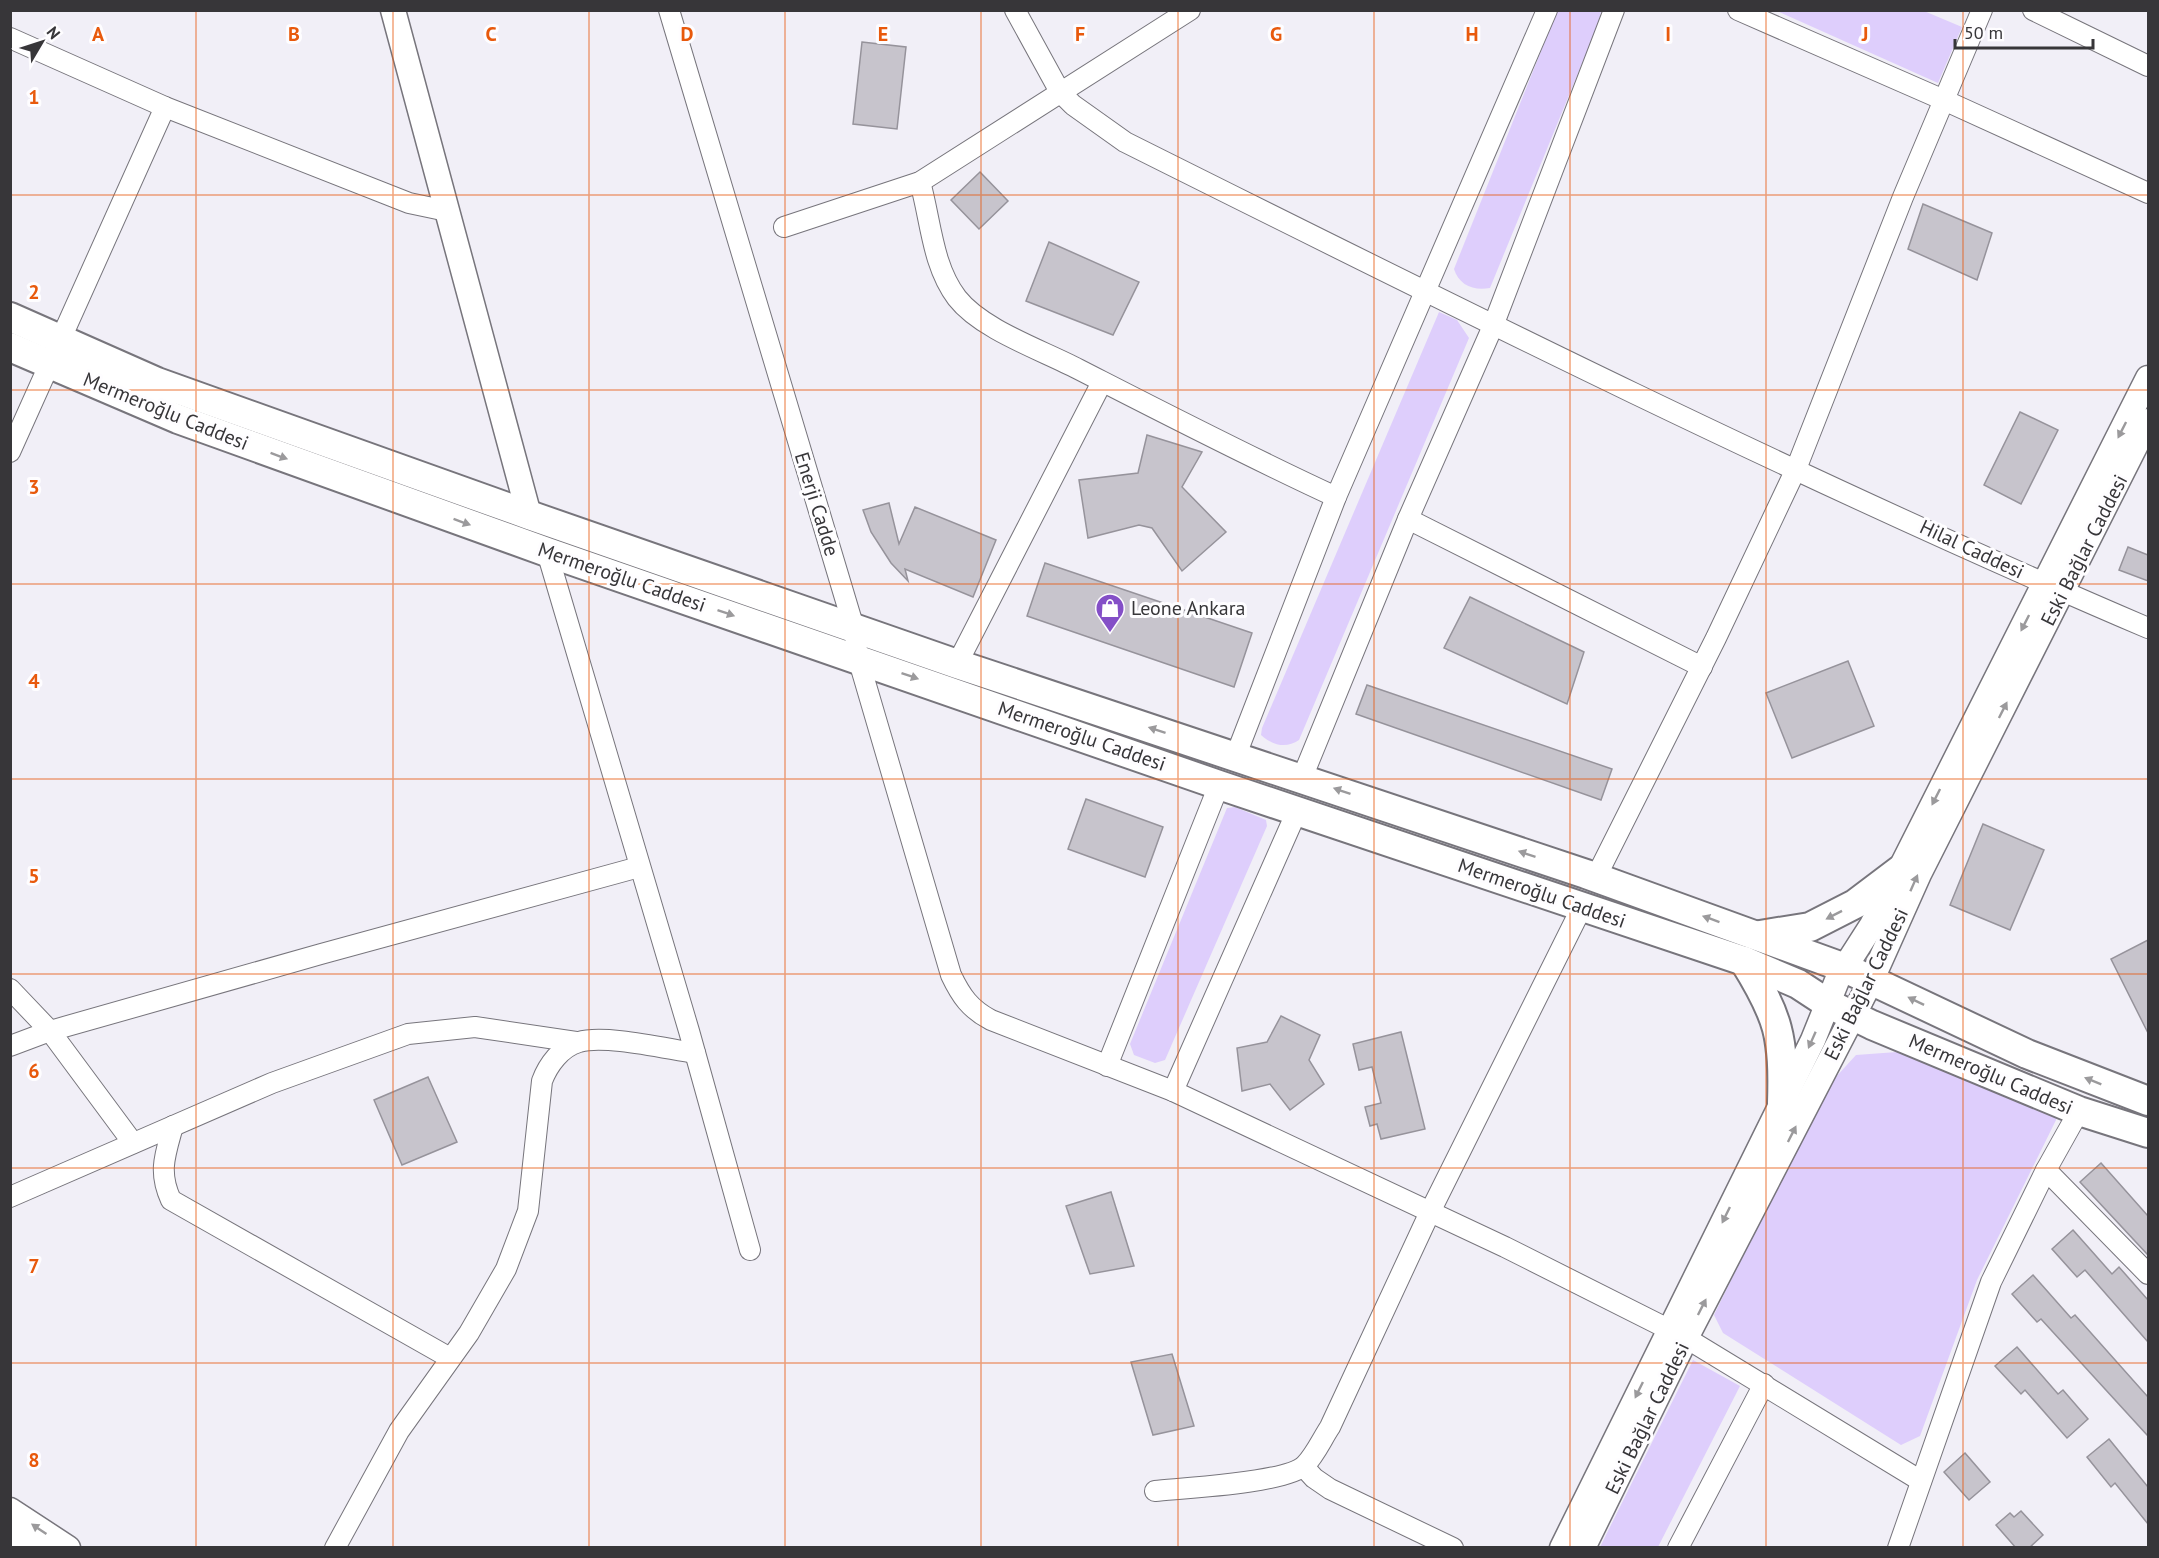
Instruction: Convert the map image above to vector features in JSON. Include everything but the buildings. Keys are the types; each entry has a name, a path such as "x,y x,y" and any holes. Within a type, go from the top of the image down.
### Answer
{"main road":[{"name":"Mermeroğlu Caddesi","path":"10,317 55,353 178,419 547,552 1219,785 1582,907 1750,948 1845,968 2027,1054 2148,1101"},
{"name":"Mermeroğlu Caddesi","path":"10,347 55,353 157,382 957,664 1236,755 1596,878 1750,948 1798,984 1827,1003 1853,1016 2079,1111 2148,1133"},
{"path":"1782,1103 1783,1066 1780,1029 1750,948 1810,927 1855,904 1900,870"}],"street":[{"path":"393,10 529,515"},
{"name":"Enerji Cadde","path":"669,10 854,628 858,658 951,975 962,998 974,1011 991,1020 1107,1066"},
{"path":"1016,10 1060,92"},
{"path":"784,227 920,182 1190,10"},
{"path":"1236,755 1336,497 1547,10"},
{"path":"1302,778 1408,519 1493,326 1614,10"},
{"path":"1738,10 2148,193"},
{"path":"2033,10 2148,66"},
{"path":"1596,878 1702,667 1797,469 1903,197 1946,101 1982,11"},
{"path":"10,38 165,107 409,203 447,211"},
{"name":"Hilal Caddesi","path":"1060,92 1073,105 1125,142 1493,326 1797,469 2148,628"},
{"path":"10,452 165,107"},
{"path":"920,182 930,220 934,251 946,282 972,313 1102,382 1336,497"},
{"path":"2054,587 2148,378"},
{"path":"957,664 1102,382"},
{"name":"Eski Bağlar Caddesi","path":"1583,1548 1782,1103 1813,1040 1827,1003 1845,968 1872,925 2054,587 2148,421"},
{"path":"1408,519 1702,667"},
{"path":"547,552 695,1053 750,1250"},
{"name":"Eski Bağlar Caddesi","path":"1562,1548 1872,980 1919,874 2054,587"},
{"path":"1219,785 1107,1066 1173,1091 1430,1212 1678,1334 1921,1481"},
{"path":"1173,1091 1297,811"},
{"path":"10,1046 50,1031 639,867"},
{"path":"1155,1491 1265,1479 1304,1467 1330,1426 1430,1212 1582,907"},
{"path":"10,989 50,1031 133,1143"},
{"path":"10,1197 272,1083 408,1034 475,1027 576,1042 603,1040 695,1053"},
{"path":"335,1548 399,1431 469,1333 506,1269 522,1231 532,1190 542,1081 555,1059 576,1042"},
{"path":"1898,1548 1991,1282 2046,1170 2079,1111"},
{"path":"173,1126 163,1163 163,1183 171,1200 450,1358"},
{"path":"2046,1170 2148,1274"},
{"path":"1678,1548 1764,1384"},
{"path":"1304,1467 1314,1478 1330,1489 1453,1548"},
{"path":"10,1509 68,1548"},
{"path":"10,1533 33,1548"}],"shaded area":[{"path":"1557,11 1601,11 1599,22 1490,288 1472,288 1459,279 1454,269"},
{"path":"1777,11 1924,11 1962,27 1938,83"},
{"path":"1439,312 1457,320 1469,338 1299,740 1284,745 1274,743 1261,735 1262,728"},
{"path":"1235,807 1266,820 1267,826 1165,1060 1155,1063 1134,1055 1130,1044 1227,808"},
{"path":"1897,1052 2057,1118 1977,1280 1920,1436 1901,1445 1723,1333 1714,1315 1824,1090 1856,1055"},
{"path":"1693,1360 1740,1386 1658,1547 1600,1547"}],"place":[{"name":"Leone Ankara","path":"1110,634"}]}
